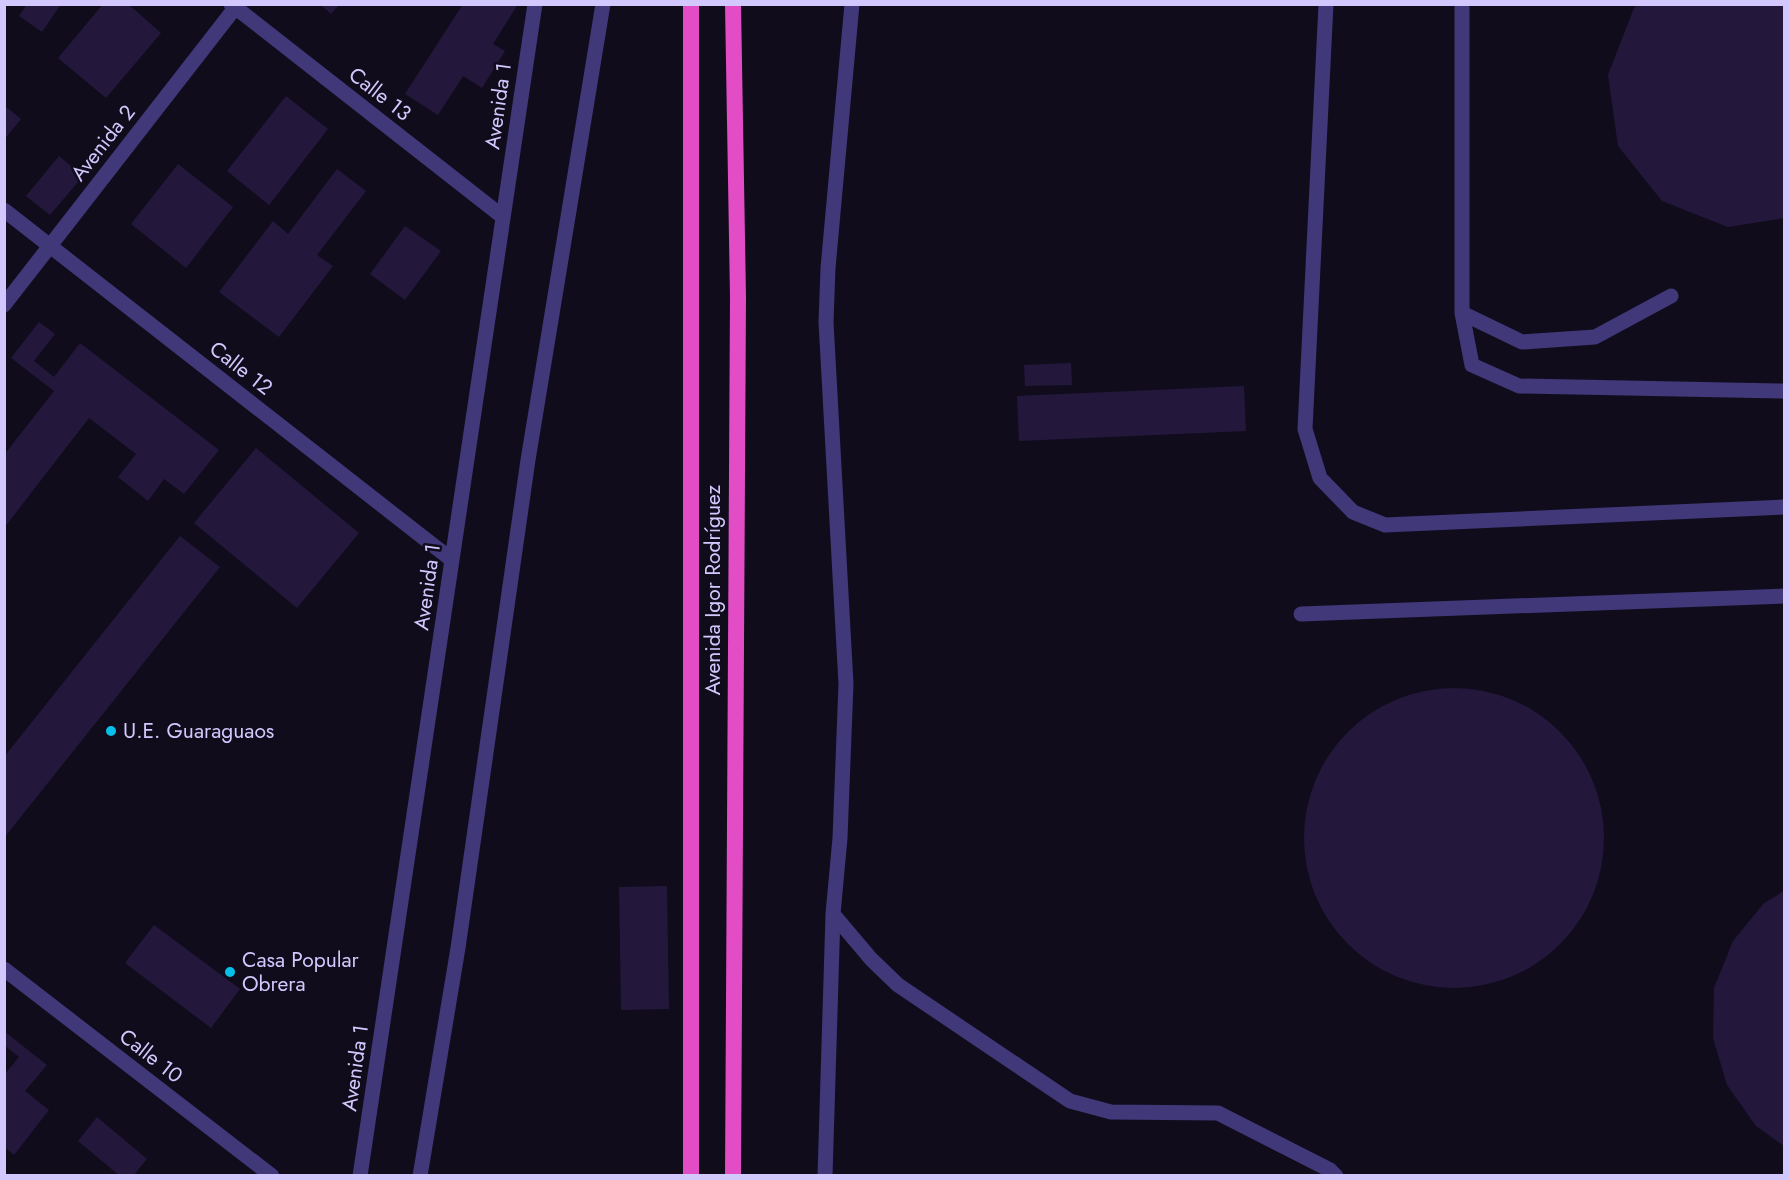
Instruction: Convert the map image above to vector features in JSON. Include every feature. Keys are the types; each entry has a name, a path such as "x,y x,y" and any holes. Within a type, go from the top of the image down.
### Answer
{"highway":[{"name":"Avenida Igor Rodríguez","path":"691,4 691,1176"},
{"name":"Avenida Igor Rodríguez","path":"733,4 738,297 733,1176"}],"street":[{"name":"Avenida 1","path":"360,1176 534,4"},
{"path":"420,1176 458,948 528,460 603,4"},
{"path":"825,1176 833,914 840,838 846,684 826,322 828,268 852,4"},
{"path":"1326,4 1305,429 1320,478 1353,512 1385,525 1785,507"},
{"path":"1462,4 1462,313 1472,365 1519,386 1785,391"},
{"name":"Calle 13","path":"233,6 503,217"},
{"name":"Avenida 2","path":"4,305 233,6"},
{"name":"Calle 12","path":"4,210 452,560"},
{"path":"1462,313 1522,342 1595,337 1671,296"},
{"path":"1302,614 1785,596"},
{"path":"833,914 898,985 1070,1101 1111,1112 1218,1113 1330,1170 1336,1176"},
{"name":"Calle 10","path":"4,969 272,1176"}],"building":[{"path":"27,4 61,4 42,32 19,16"},
{"path":"103,4 128,4 161,33 106,98 58,58"},
{"path":"320,4 340,4 331,14"},
{"path":"463,4 518,4 493,44 505,51 482,88 463,76 438,115 405,94"},
{"path":"1639,4 1784,4 1784,218 1728,227 1662,201 1618,146 1608,75 1634,8"},
{"path":"286,96 328,129 269,205 227,171"},
{"path":"4,105 21,119 4,140"},
{"path":"59,156 83,176 50,215 26,196"},
{"path":"178,164 233,207 186,268 131,224"},
{"path":"337,169 366,191 317,255 333,266 279,337 219,292 273,221 288,234"},
{"path":"405,226 441,251 405,300 370,274"},
{"path":"39,322 55,334 34,361 54,377 80,343 219,450 184,494 164,479 148,501 118,477 136,454 89,418 4,528 4,455 54,391 11,358"},
{"path":"1071,363 1072,385 1025,386 1024,365"},
{"path":"1244,386 1246,431 1019,441 1017,396"},
{"path":"256,448 359,533 297,608 194,523"},
{"path":"180,536 220,567 4,838 4,757"},
{"path":"1454,688 1483,691 1511,700 1537,713 1560,732 1579,755 1592,781 1601,809 1604,838 1601,867 1592,895 1579,921 1560,944 1537,963 1511,976 1483,985 1454,988 1425,985 1397,976 1371,963 1348,944 1329,921 1316,895 1307,867 1304,838 1307,809 1316,781 1329,755 1348,732 1371,713 1397,700 1425,691"},
{"path":"667,886 669,1009 621,1010 619,887"},
{"path":"1784,891 1784,1146 1756,1126 1727,1085 1713,1038 1714,988 1733,941 1764,903"},
{"path":"154,925 240,989 211,1028 125,963"},
{"path":"4,1031 47,1065 25,1091 49,1110 14,1155 4,1147 4,1075 19,1057 4,1045"},
{"path":"97,1117 147,1159 133,1176 120,1176 78,1141"}],"place":[{"name":"U.E. Guaraguaos","path":"111,731"},
{"name":"Casa Popular Obrera","path":"230,972"}]}
